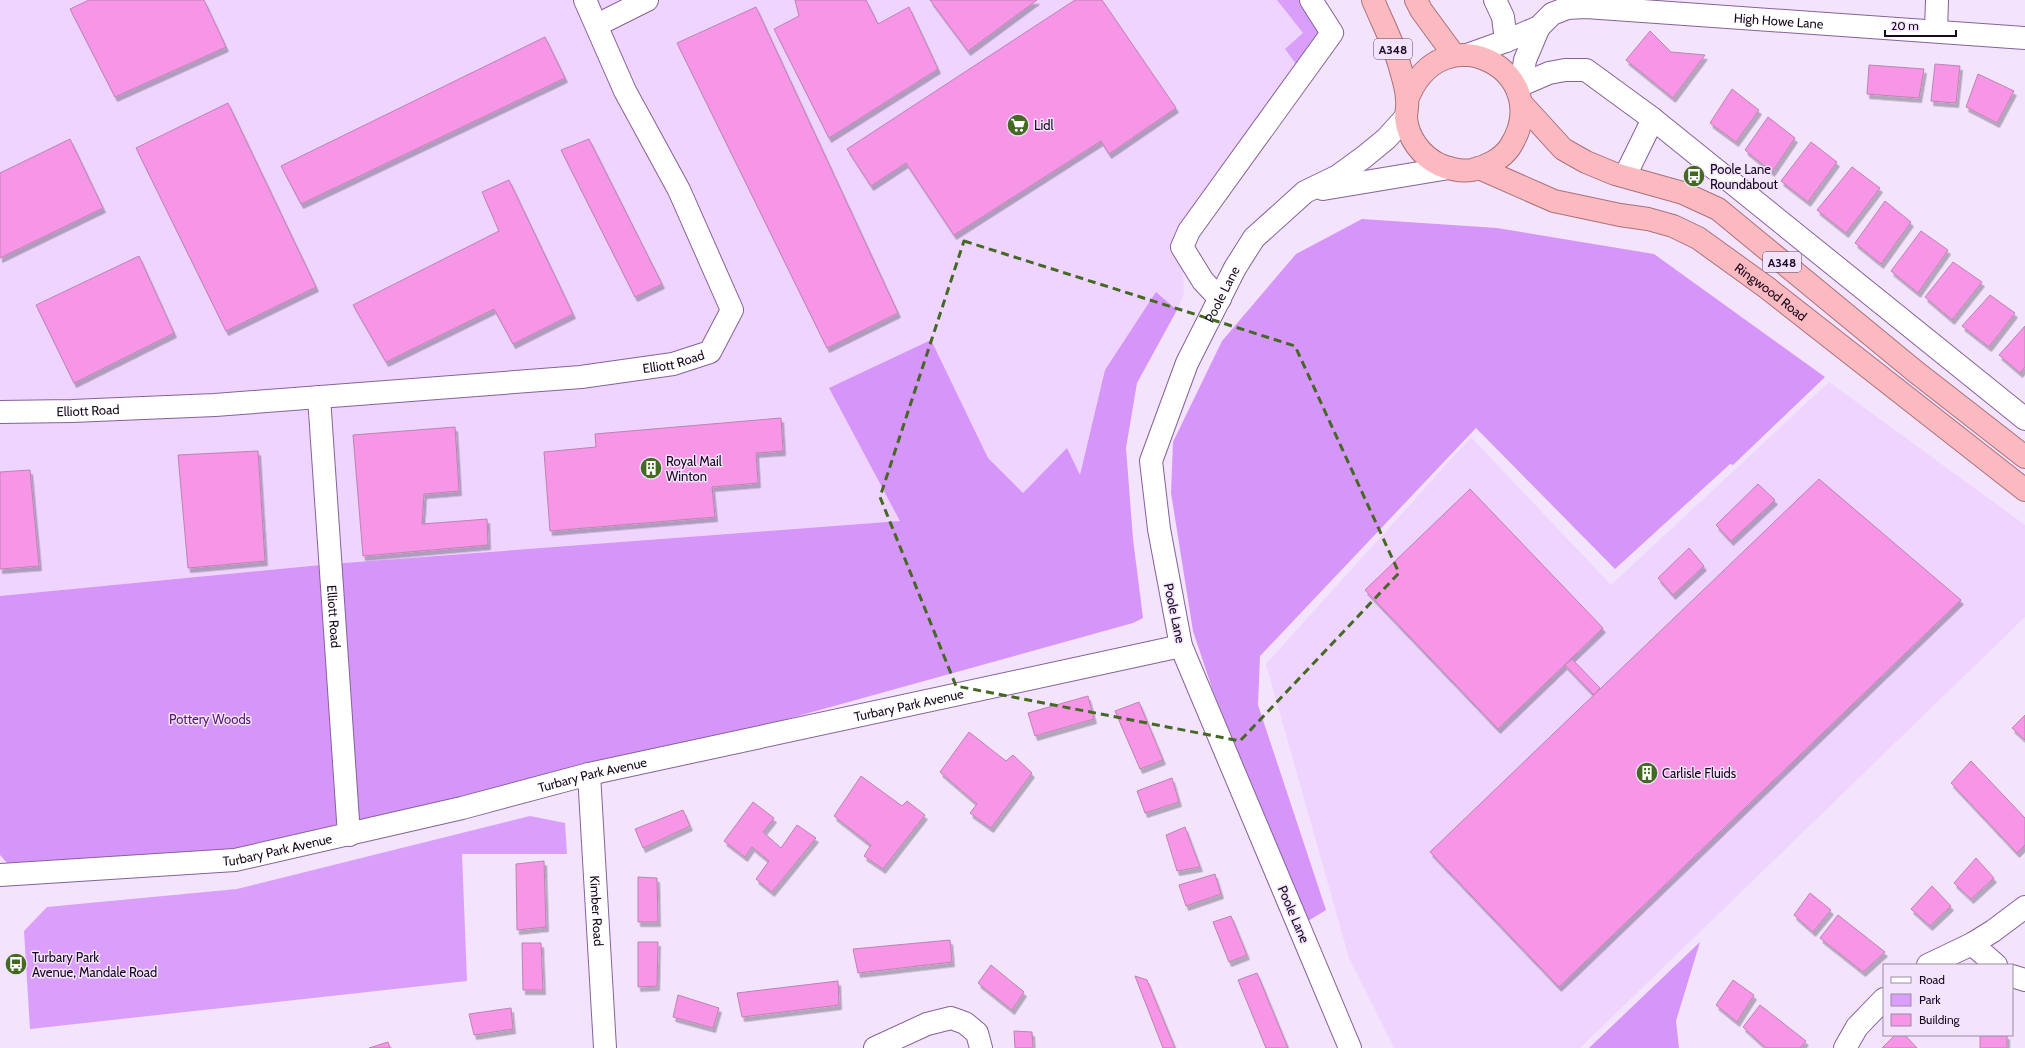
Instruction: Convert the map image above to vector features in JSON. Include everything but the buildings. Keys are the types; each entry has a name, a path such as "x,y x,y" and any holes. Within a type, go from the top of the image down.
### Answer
{"highway":[{"name":"A348","path":"1373,0 1400,65 1407,109"},
{"path":"1416,0 1421,10 1460,55"},
{"path":"1460,55 1483,58 1498,65 1510,77 1520,93 1521,120 1514,141 1508,150 1495,162 1469,170 1449,168 1432,161 1419,150 1410,135 1407,109 1413,84 1424,70 1438,61 1460,55"},
{"name":"A348","path":"1520,93 1563,149 1586,162 1625,176 1683,193 1718,209 1916,372 2025,457"},
{"name":"Ringwood Road","path":"1479,168 1554,201 1620,215 1648,219 1673,226 1698,238 1766,287 2025,490"}],"street":[{"name":"Elliott Road","path":"0,412 215,406 581,377 673,364 710,352 732,310 679,190 625,91 585,0"},
{"path":"597,25 648,0"},
{"path":"1220,299 1203,281 1182,247 1189,231 1332,33 1311,0"},
{"path":"1495,0 1503,17 1506,41"},
{"path":"1936,32 1937,0"},
{"name":"High Howe Lane","path":"1460,55 1506,41 1539,27 1552,14 1567,8 1586,7 2025,38"},
{"name":"High Howe Lane","path":"1520,93 1525,60 1539,27"},
{"path":"1520,93 1549,73 1565,70 1586,70 1653,119 2025,419"},
{"name":"Poole Lane","path":"1350,1048 1181,646 1159,529 1151,461 1187,363 1235,268 1254,238 1305,192 1338,176 1386,139 1407,109"},
{"path":"1625,176 1653,119"},
{"path":"1305,192 1449,168"},
{"name":"Elliott Road","path":"319,397 350,835"},
{"name":"Turbary Park Avenue","path":"0,875 235,860 350,835 462,808 589,774 1181,646"},
{"name":"Kimber Road","path":"589,774 605,1048"},
{"path":"1930,964 1972,944 1999,927 2025,907"},
{"path":"1972,944 1995,964"},
{"path":"2013,976 2025,980"},
{"path":"1845,1048 1857,1027 1883,1000"},
{"path":"875,1048 926,1024 950,1018 965,1023 977,1033 981,1048"}],"highlighted area":[{"path":"964,241 1295,346 1399,573 1240,741 956,686 880,497"}],"shaded area":[{"path":"0,0 1311,0 1332,33 1182,247 1184,293 1177,310 1156,293 1080,476 1023,493 829,388 901,521 331,564 0,596"},
{"path":"1829,382 2025,525 2025,617 1580,1048 1394,1048 1349,958 1266,664 1471,437 1611,585"}],"green space":[{"path":"1277,0 1301,0 1319,33 1296,64 1285,49 1303,33"},
{"path":"1362,219 1497,228 1654,254 1825,377 1733,465 1730,464 1615,569 1476,428 1260,656 1258,705 1326,910 1308,921 1213,691 1193,631 1171,493 1173,442 1222,341 1296,254"},
{"name":"Pottery Woods","path":"1156,292 1177,310 1137,383 1126,448 1133,539 1143,618 1133,623 589,774 235,860 17,874 0,855 0,596 331,564 900,521 829,388 931,340 988,458 1023,493 1067,448 1080,475 1105,370"},
{"path":"530,816 565,823 567,854 462,854 467,981 30,1029 24,931 47,907 237,889"},
{"path":"1700,942 1676,1021 1679,1048 1589,1048"}],"place":[{"name":"Lidl","path":"1018,125"},
{"name":"Poole Lane Roundabout","path":"1694,176"},
{"name":"Royal Mail Winton","path":"651,468"},
{"name":"Carlisle Fluids","path":"1647,773"},
{"name":"Turbary Park Avenue, Mandale Road","path":"16,964"}]}
